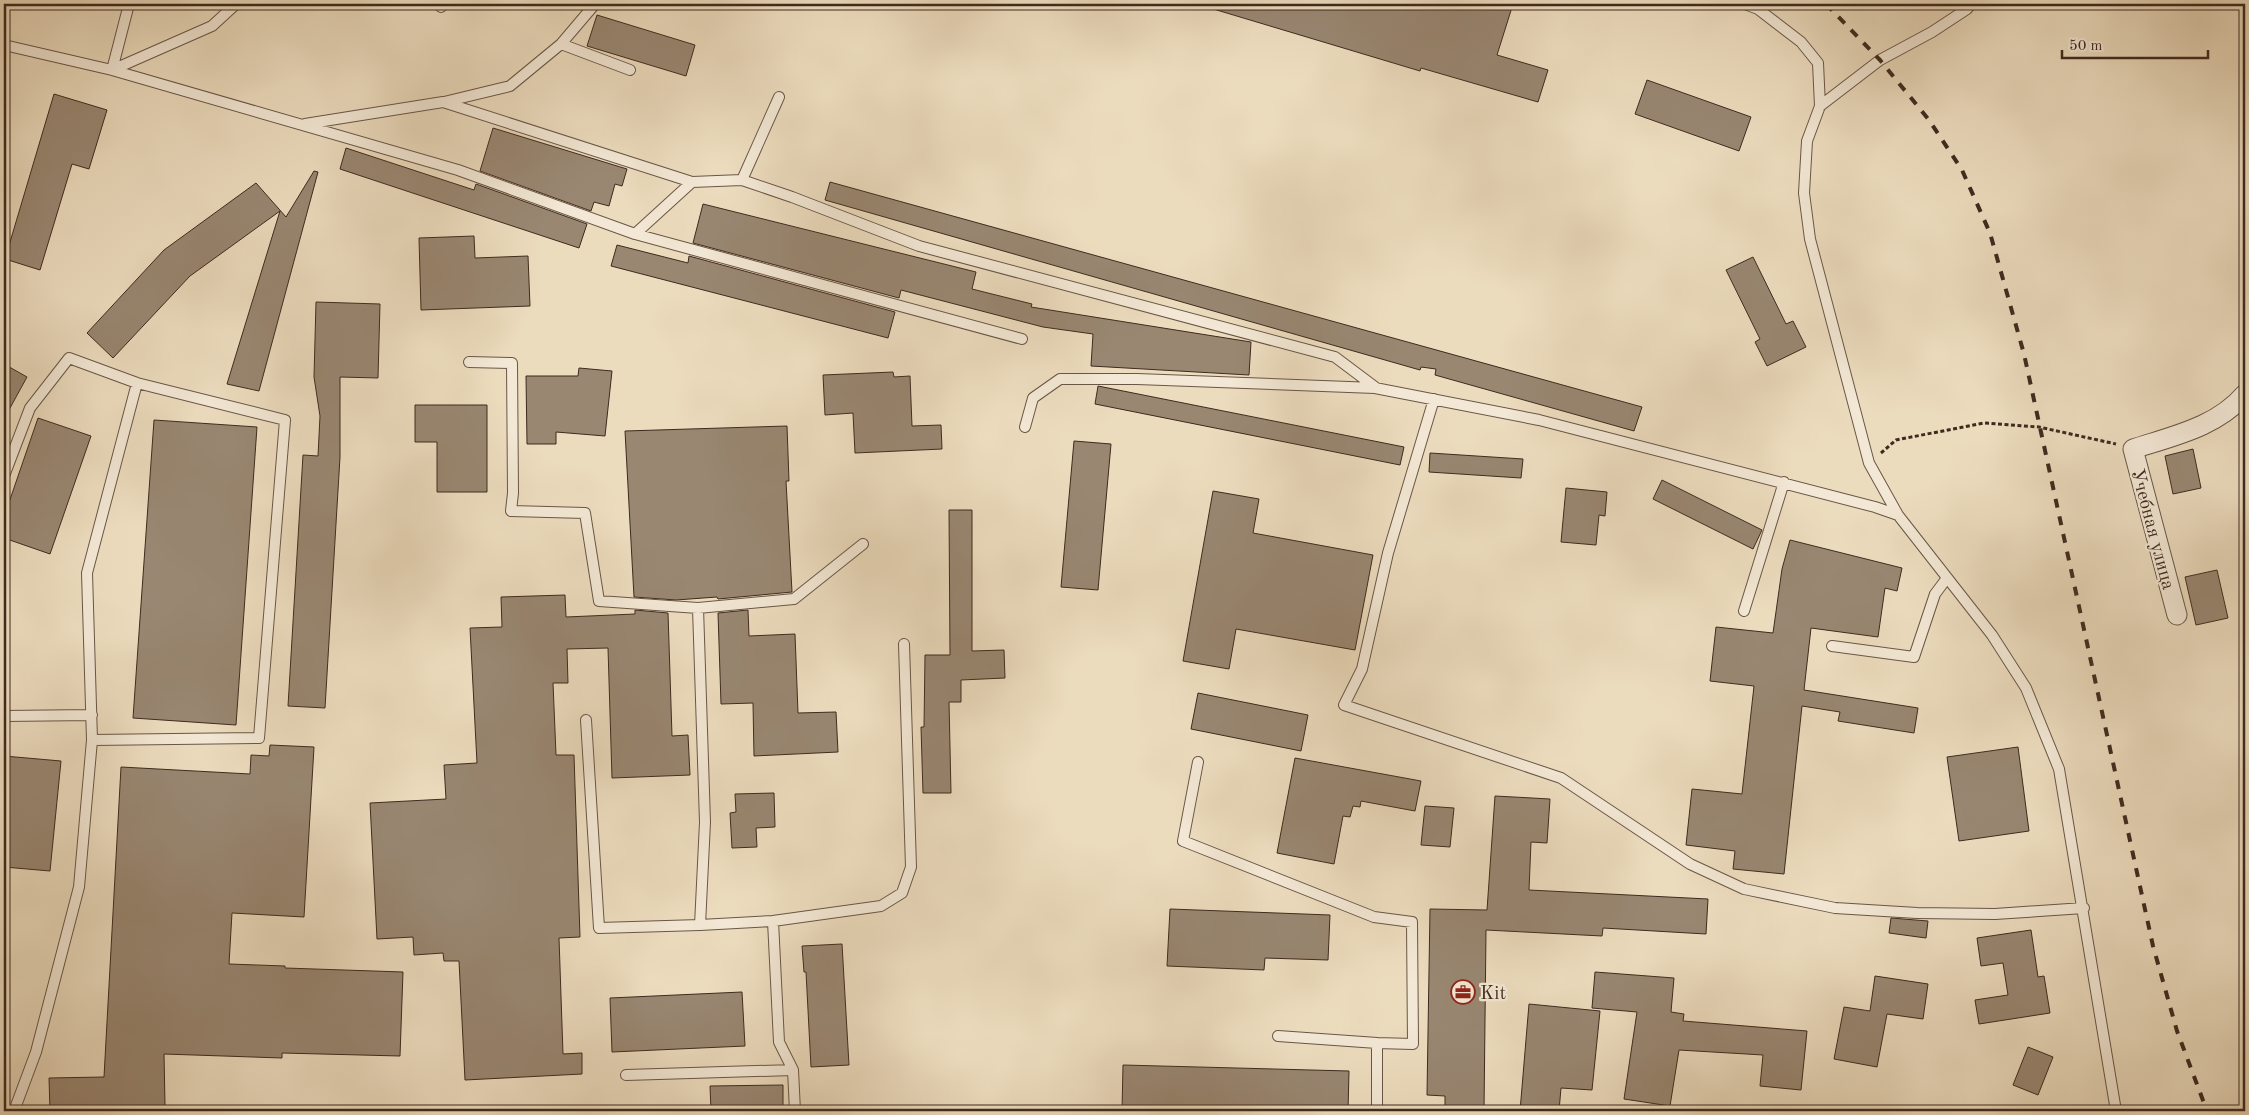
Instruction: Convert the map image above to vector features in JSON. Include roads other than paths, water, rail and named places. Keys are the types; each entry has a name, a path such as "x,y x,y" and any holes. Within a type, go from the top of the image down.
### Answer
{"street":[{"name":"Учебная улица","path":"2176,615 2133,449 2207,424 2237,403 2245,394"}],"lane":[{"path":"112,70 129,4"},
{"path":"112,70 212,26 236,4"},
{"path":"301,125 442,102 510,86 562,44 595,4"},
{"path":"1744,4 1758,9 1801,42 1818,63 1820,106 1807,141 1804,193 1810,239 1869,463 1898,515 1992,635 2026,688 2060,769 2116,1111"},
{"path":"1820,106 1880,60 1932,32 1967,9 1971,4"},
{"path":"562,44 630,70"},
{"path":"4,45 112,70 458,170 635,234 1022,339"},
{"path":"742,180 779,97"},
{"path":"442,102 692,182 742,180 792,197 919,246 1335,357 1375,388"},
{"path":"635,234 692,182"},
{"path":"4,476 30,408 69,358 136,384 285,420 259,738 92,740"},
{"path":"469,362 512,363 513,493 511,511 585,513 599,601 698,608 794,599 863,544"},
{"path":"1025,427 1033,398 1060,379 1137,379 1375,388 1539,420 1875,506 1898,515"},
{"path":"10,1110 36,1052 79,887 92,740 87,573 136,384"},
{"path":"1434,399 1388,553 1362,669 1344,705 1562,778 1690,864 1744,889 1835,908 1917,913 1995,914 2084,908"},
{"path":"1744,611 1784,482"},
{"path":"1832,646 1914,657 1935,594 1947,578"},
{"path":"698,608 704,822 700,925"},
{"path":"586,720 599,928 773,921 881,906 902,893 910,867 904,644"},
{"path":"4,716 92,715"},
{"path":"1198,762 1183,841 1374,917 1412,922 1412,1044 1377,1044 1278,1036"},
{"path":"773,921 779,1042 794,1070 795,1111"},
{"path":"1377,1044 1377,1111"},
{"path":"626,1075 794,1070"}],"railway":[{"path":"1826,4 1880,60 1929,120 1962,170 1990,233 2024,354 2153,946 2177,1031 2207,1111"}],"place":[{"name":"Kit","path":"1463,992"}]}
